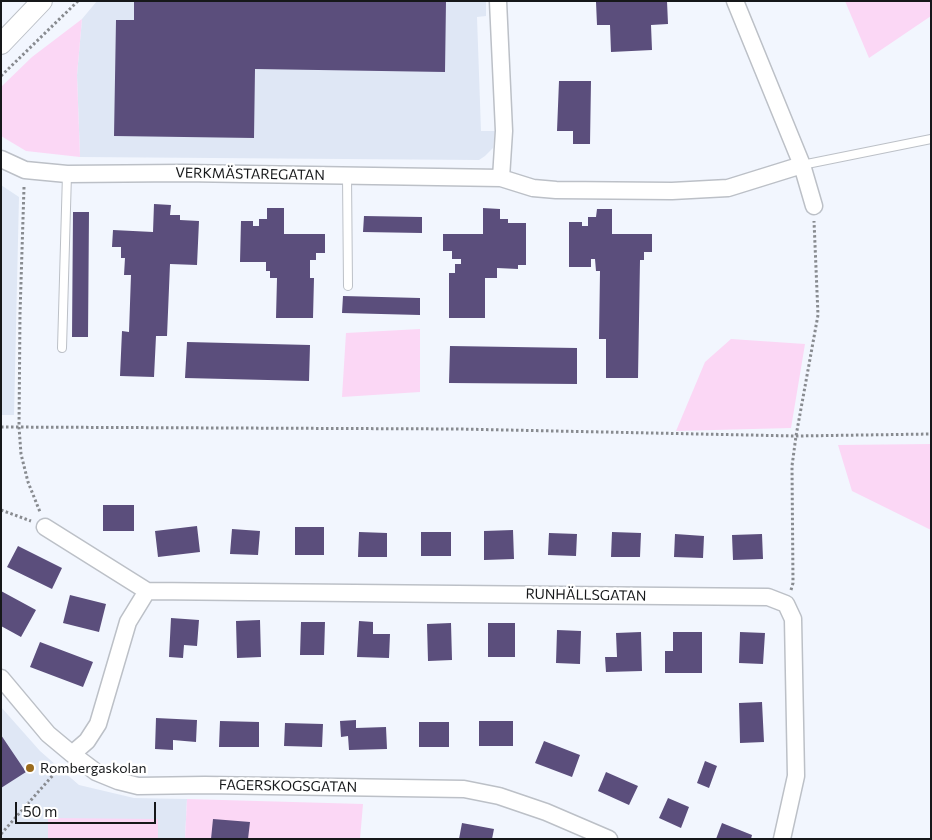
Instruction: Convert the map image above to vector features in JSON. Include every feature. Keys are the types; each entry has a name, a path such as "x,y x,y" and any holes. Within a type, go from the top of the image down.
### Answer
{"street":[{"path":"1,44 42,1"},
{"path":"498,1 504,131 501,178"},
{"path":"735,1 802,165 814,206"},
{"name":"VERKMÄSTAREGATAN","path":"1,159 25,170 67,174 183,173 501,178 533,188 556,190 672,191 728,188 802,165"},
{"path":"45,527 147,590 128,622 98,724 87,741 72,754"},
{"name":"RUNHÄLLSGATAN","path":"147,590 768,596 786,604"},
{"path":"782,839 796,776 793,618 786,604"},
{"name":"FAGERSKOGSGATAN","path":"1,678 48,734 96,772 118,782 138,786 204,785 464,789 499,796 546,812 609,839"}],"lane":[{"name":"VERKMÄSTAREGATAN","path":"802,165 931,139"},
{"path":"62,348 67,174"},
{"path":"347,176 348,286"}],"path":[{"path":"1,76 78,1"},
{"path":"25,170 20,314 19,427 21,454 28,482 45,527"},
{"path":"786,604 793,583 792,466 818,315 814,206"},
{"path":"1,427 458,429 796,436 931,434"},
{"path":"1,510 45,527"},
{"path":"1,834 72,754"}],"shaded area":[{"path":"97,1 486,1 486,16 477,17 481,131 495,131 493,148 479,160 80,157 77,75 82,19"},
{"path":"845,1 931,1 931,16 869,58"},
{"path":"82,19 77,75 80,157 26,151 1,136 1,87 32,57"},
{"path":"1,185 19,197 14,415 1,415"},
{"path":"420,329 420,392 342,397 346,333"},
{"path":"731,339 805,344 791,428 676,431 705,362"},
{"path":"931,444 931,530 852,491 838,445"},
{"name":"Rombergaskolan","path":"1,707 40,751 79,785 134,798 187,799 185,839 1,839"},
{"path":"187,799 363,804 360,839 185,839"},
{"path":"48,818 158,819 158,839 48,839"}],"building":[{"path":"134,1 446,1 445,72 255,69 254,138 114,136 116,20 134,20"},
{"path":"667,1 668,24 651,25 652,50 611,52 610,25 597,25 596,2"},
{"path":"559,81 591,81 590,144 573,144 573,131 557,131"},
{"path":"154,204 171,205 170,215 180,215 180,220 199,221 197,265 170,264 167,336 156,336 154,377 120,376 122,331 129,332 131,275 124,275 125,258 121,258 121,247 112,247 113,230 153,232"},
{"path":"267,208 284,208 284,234 325,234 325,253 316,253 316,260 310,260 310,278 314,278 313,318 276,318 277,278 270,278 270,271 266,271 266,262 240,262 241,221 253,221 253,226 259,226 259,219 267,219"},
{"path":"483,208 500,209 500,219 508,219 508,223 526,223 526,265 518,265 518,269 497,268 497,278 485,278 485,318 449,318 449,273 455,273 455,264 461,264 461,259 452,259 452,251 443,251 443,234 483,234"},
{"path":"597,209 612,209 612,234 652,234 652,252 644,252 644,260 640,260 638,378 606,378 606,339 599,339 600,271 596,271 595,259 591,259 591,267 569,267 569,222 582,222 582,226 588,226 588,217 596,217"},
{"path":"73,212 89,212 88,337 72,337"},
{"path":"364,216 422,217 422,233 363,232"},
{"path":"343,296 420,298 420,315 342,313"},
{"path":"187,342 310,345 309,381 185,378"},
{"path":"450,346 577,348 577,384 449,383"},
{"path":"103,505 134,505 134,531 103,531"},
{"path":"197,526 200,552 158,557 155,531"},
{"path":"295,527 324,527 324,555 295,555"},
{"path":"232,529 260,531 258,555 230,554"},
{"path":"513,530 514,559 484,560 484,531"},
{"path":"359,532 387,533 387,557 358,557"},
{"path":"421,532 451,532 451,556 421,556"},
{"path":"612,532 641,533 640,557 611,557"},
{"path":"549,533 577,534 576,556 548,555"},
{"path":"675,534 704,536 703,558 674,557"},
{"path":"762,534 763,559 733,560 732,535"},
{"path":"18,546 62,568 52,589 7,567"},
{"path":"1,591 36,610 21,637 1,626"},
{"path":"70,595 106,604 99,632 63,623"},
{"path":"171,618 199,620 197,646 184,645 183,658 169,657"},
{"path":"260,620 261,657 237,658 236,621"},
{"path":"359,621 373,622 373,634 390,634 389,658 357,657"},
{"path":"301,622 325,622 324,655 300,655"},
{"path":"451,623 452,660 428,661 427,624"},
{"path":"488,623 515,623 515,657 488,657"},
{"path":"557,630 581,631 580,664 556,663"},
{"path":"641,632 642,671 606,672 605,657 617,657 616,633"},
{"path":"673,632 702,632 702,673 665,673 665,651 673,651"},
{"path":"740,632 765,633 763,664 739,663"},
{"path":"40,642 93,662 83,687 30,667"},
{"path":"762,702 764,742 740,743 739,703"},
{"path":"156,718 197,720 196,742 173,740 173,750 155,749"},
{"path":"356,720 356,728 386,727 387,749 349,750 348,736 341,737 340,721"},
{"path":"220,721 259,722 259,747 219,747"},
{"path":"479,721 513,721 513,746 479,746"},
{"path":"419,722 449,722 449,747 419,747"},
{"path":"285,723 323,724 322,747 284,746"},
{"path":"1,735 26,772 1,788"},
{"path":"544,741 580,755 572,777 535,763"},
{"path":"705,761 717,766 709,788 697,783"},
{"path":"606,772 638,786 629,805 598,791"},
{"path":"668,798 689,807 681,828 659,818"},
{"path":"213,819 250,822 248,839 211,839"},
{"path":"462,823 494,829 492,839 459,839"},
{"path":"722,823 752,835 751,839 716,839"}],"place":[{"name":"Rombergaskolan","path":"30,768"}]}
